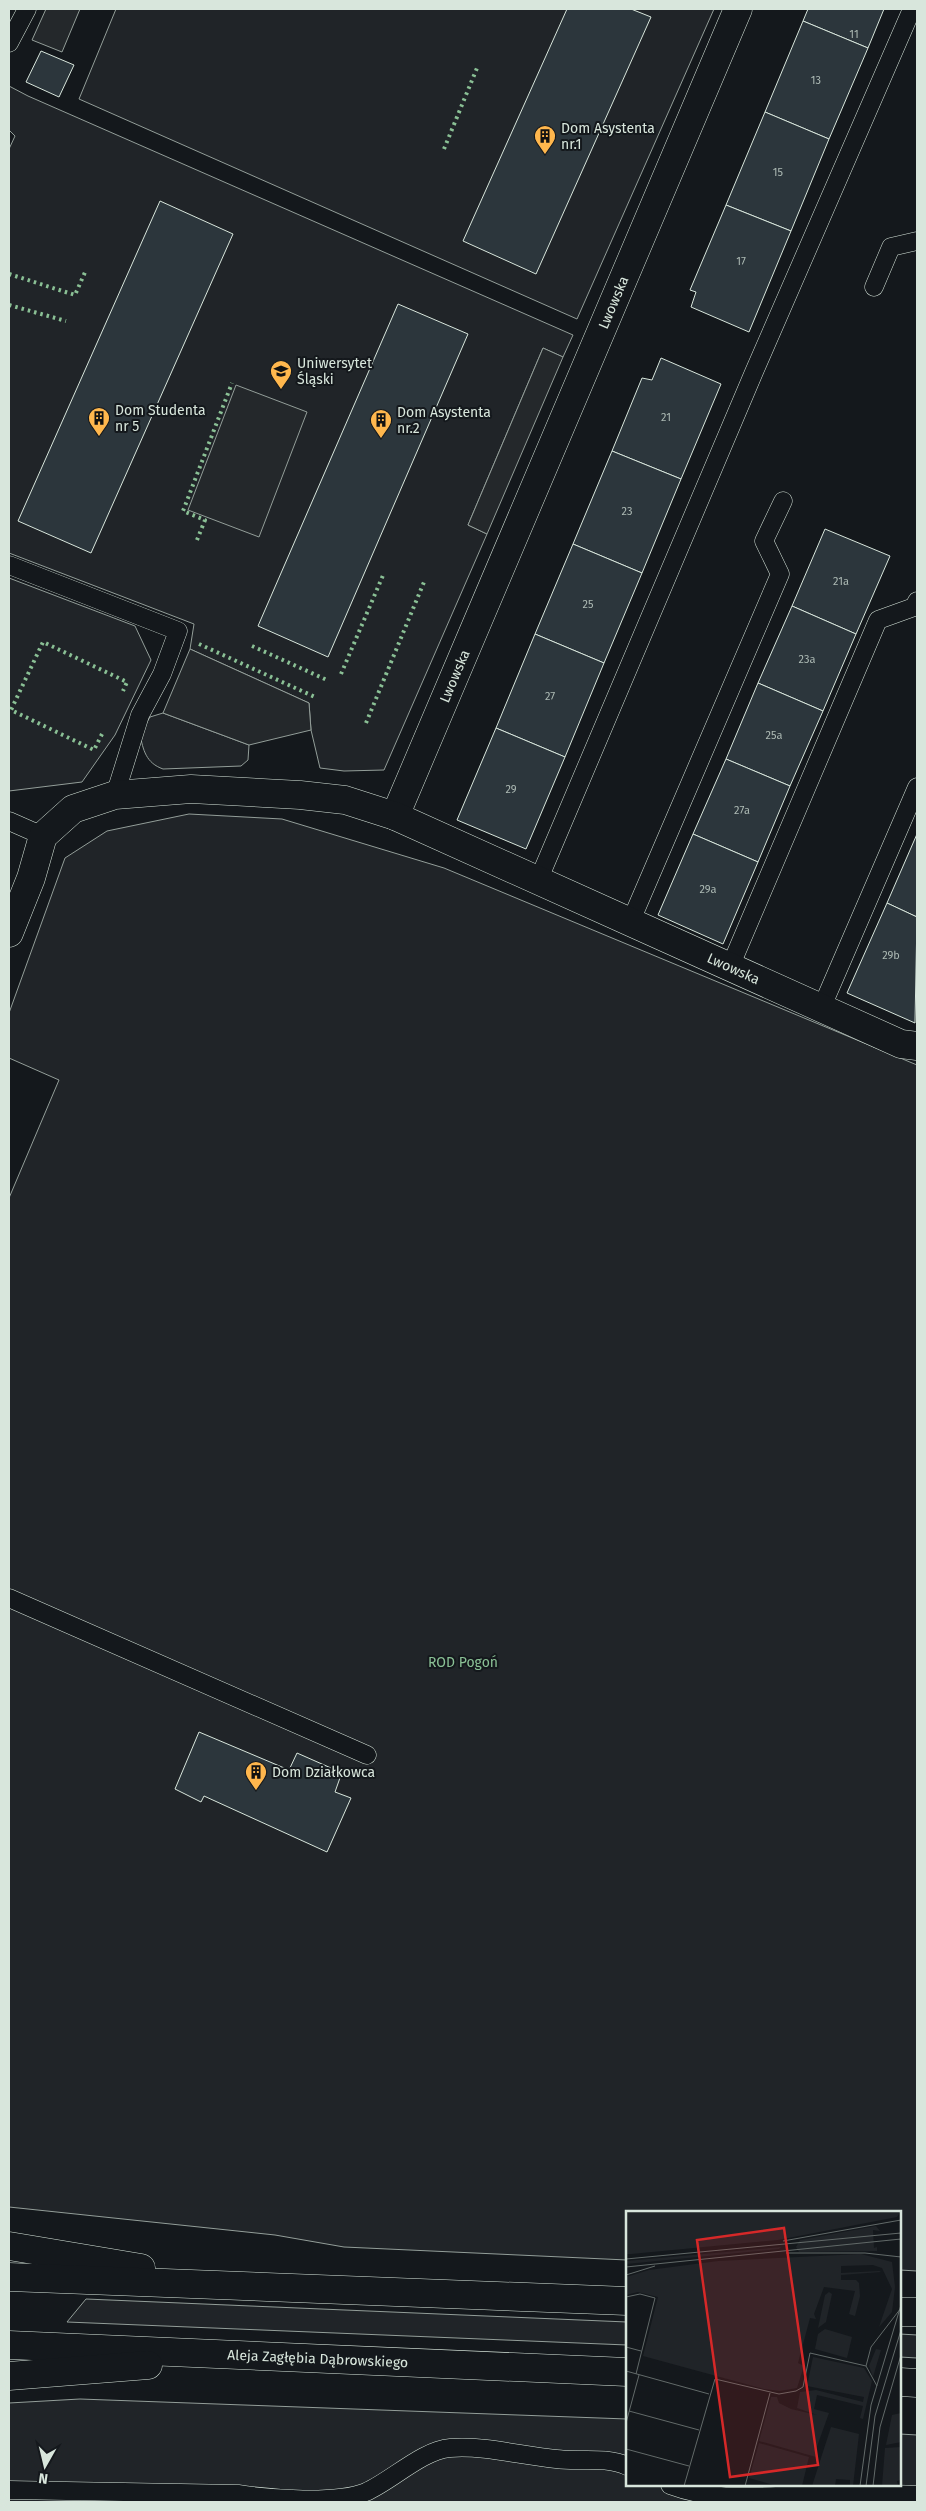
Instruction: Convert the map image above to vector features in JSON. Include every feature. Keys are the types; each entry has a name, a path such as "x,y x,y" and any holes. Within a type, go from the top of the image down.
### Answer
{"street":[{"name":"Lwowska","path":"738,9 395,816 821,1009 901,1044 917,1046"},
{"path":"9,933 31,878 43,836 73,809 116,795 191,789 300,795 345,800 395,816"},
{"path":"9,2246 256,2286"},
{"path":"9,2278 626,2301"},
{"path":"901,2312 917,2312"},
{"name":"Aleja Zagłębia Dąbrowskiego","path":"9,2345 626,2372"},
{"path":"9,2376 244,2355"},
{"path":"901,2382 917,2382"}],"lane":[{"path":"9,43 27,9"},
{"path":"538,881 754,372 912,9"},
{"path":"874,287 891,246 917,242"},
{"path":"630,923 780,574 764,542 783,501"},
{"path":"9,565 178,631 162,674 140,715 116,795"},
{"path":"730,968 878,620 914,607 917,601"},
{"path":"821,1009 917,787"},
{"path":"9,821 43,836"},
{"path":"9,1598 367,1755"},
{"path":"9,2490 238,2494 260,2498 320,2500 365,2492 424,2458 449,2448 558,2460 583,2458 626,2466"},
{"path":"673,2486 690,2492 734,2499 793,2495 917,2495"}],"green space":[{"path":"116,9 714,9 577,319 79,99"},
{"path":"9,86 573,335 563,357 543,348 468,525 487,534 384,770 344,771 320,768 311,730 309,703 190,649 194,624 9,553 9,149 15,136 9,130"},
{"path":"9,578 135,626 151,660 115,735 82,782 9,791"},
{"path":"163,713 249,745 248,760 241,766 163,769 157,766 146,755 140,734 150,717"},
{"name":"ROD Pogoń","path":"189,814 282,819 444,868 917,1065 917,2271 901,2270 901,2211 626,2211 626,2260 344,2247 275,2235 9,2207 9,1198 59,1080 9,1058 9,1013 65,858 107,831"},
{"path":"86,2299 626,2322 626,2345 67,2322"},
{"path":"901,2334 917,2335 917,2358 901,2357"},
{"path":"80,2399 626,2419 626,2486 901,2486 901,2434 917,2435 917,2502 9,2502 9,2403"}],"shaded area":[{"path":"46,9 80,9 62,52 32,40"},
{"path":"543,348 563,357 487,534 468,525"},
{"path":"236,385 307,412 259,537 188,510"},
{"path":"190,649 309,703 311,730 249,745 163,713"}],"building":[{"name":"Dom Asystenta nr.1","path":"567,9 631,9 651,17 536,274 463,241"},
{"path":"808,9 884,9 868,48 803,21"},
{"path":"803,21 868,48 829,139 765,112"},
{"path":"41,51 74,65 59,97 26,82"},
{"path":"765,112 829,139 791,231 726,205"},
{"name":"Dom Studenta nr 5","path":"160,201 233,234 91,553 18,521"},
{"path":"726,205 791,231 749,332 691,307 696,292 690,290"},
{"name":"Dom Asystenta nr.2","path":"398,304 468,334 328,657 258,626"},
{"path":"661,358 721,384 681,479 612,451 642,378 652,380"},
{"path":"612,451 681,479 642,573 573,544"},
{"path":"825,529 890,556 856,634 792,606"},
{"path":"573,544 642,573 604,663 535,634"},
{"path":"792,606 856,634 823,711 758,683"},
{"path":"535,634 604,663 565,757 496,728"},
{"path":"758,683 823,711 790,786 726,759"},
{"path":"496,728 565,757 526,849 457,820"},
{"path":"726,759 790,786 758,862 693,834"},
{"path":"693,834 758,862 723,944 658,915"},
{"path":"917,834 917,917 887,903"},
{"path":"887,903 917,917 915,1023 847,993"},
{"name":"Dom Działkowca","path":"199,1732 289,1770 297,1753 331,1768 330,1770 341,1775 335,1792 351,1798 327,1852 204,1796 201,1802 175,1789"}],"hedge":[{"path":"444,149 477,68"},
{"path":"9,274 75,295 86,270"},
{"path":"9,305 66,321"},
{"path":"197,540 205,520 183,511 232,383"},
{"path":"341,674 384,573"},
{"path":"366,723 424,582"},
{"path":"102,734 94,750 11,710 43,642 127,682 123,691"},
{"path":"199,644 315,697"},
{"path":"252,646 327,680"}],"place":[{"name":"Dom Asystenta nr.1","path":"545,155"},
{"name":"Uniwersytet Śląski","path":"281,390"},
{"name":"Dom Studenta nr 5","path":"99,437"},
{"name":"Dom Asystenta nr.2","path":"381,439"},
{"name":"Dom Działkowca","path":"256,1791"}]}
